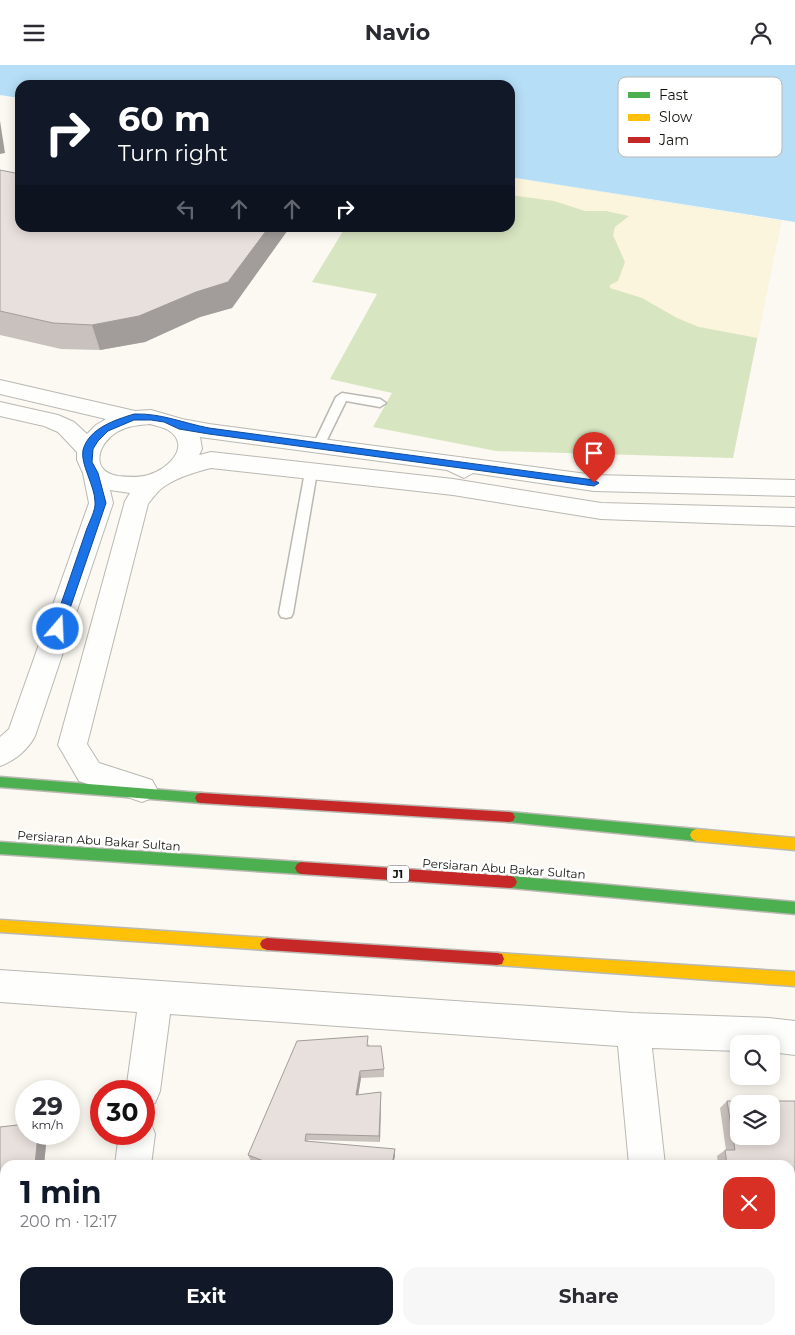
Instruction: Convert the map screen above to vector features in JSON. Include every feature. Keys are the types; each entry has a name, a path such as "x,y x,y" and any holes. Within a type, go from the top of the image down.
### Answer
{"main road":[{"path":"0,782 165,796 506,817 795,844"},
{"name":"Persiaran Abu Bakar Sultan","path":"0,848 507,882 795,908"},
{"path":"0,926 795,979"}],"street":[{"path":"0,387 134,417 159,418 179,425 209,431 604,484 795,488"},
{"path":"0,409 50,420 66,427 105,481 120,485 152,484 168,477 181,468 189,457 191,445 187,434 179,425"},
{"path":"0,754 21,736 101,503 91,461 94,439 105,429 134,417"},
{"path":"181,468 211,461 453,487 601,511 795,517"},
{"path":"449,462 458,465 464,471 462,483 453,487"},
{"path":"152,484 137,501 72,745 88,772 165,796"},
{"path":"0,986 633,1031 769,1035 795,1038"},
{"path":"145,1080 156,996"},
{"path":"633,1031 646,1160"},
{"path":"133,1160 135,1145"}],"lane":[{"path":"319,445 342,397 380,403"},
{"path":"286,613 310,472"}],"green space":[{"path":"515,178 781,221 733,458 496,451 373,427 392,393 330,379 377,294 312,282 343,232 515,232"}],"sand":[{"path":"515,178 781,221 758,338 699,327 677,318 642,298 610,288 610,285 618,281 625,262 613,235 615,227 629,216 606,211 585,211 554,201 515,196"}],"water":[{"path":"0,65 795,65 795,222 515,178 515,80 15,80 15,97 0,95"}],"building":[{"path":"0,170 15,173 15,232 265,232 228,282 196,292 139,316 92,325 53,323 0,311"},
{"path":"368,1036 367,1046 381,1046 384,1069 360,1071 356,1095 381,1092 379,1136 306,1134 305,1141 395,1149 393,1160 261,1160 248,1155 297,1041"},
{"path":"727,1101 730,1101 730,1119"},
{"path":"780,1101 795,1101 795,1160 726,1160 725,1150 735,1150 734,1145 780,1145"},
{"path":"15,1125 15,1145 37,1145 35,1160 0,1160 0,1127"}],"traffic: fast":[{"path":"0,782 201,798"},
{"path":"509,817 696,835"},
{"path":"0,848 301,868"},
{"path":"511,882 795,908"}],"traffic: slow":[{"path":"696,835 795,844"},
{"path":"0,926 267,944"},
{"path":"497,959 795,979"}],"traffic: jam":[{"path":"201,798 509,817"},
{"path":"301,868 511,882"},
{"path":"267,944 497,959"}],"route":[{"path":"58,629 101,503 94,473 88,462 88,449 94,439 105,429 134,417 167,419 179,425 209,431 496,468 594,483"}]}
